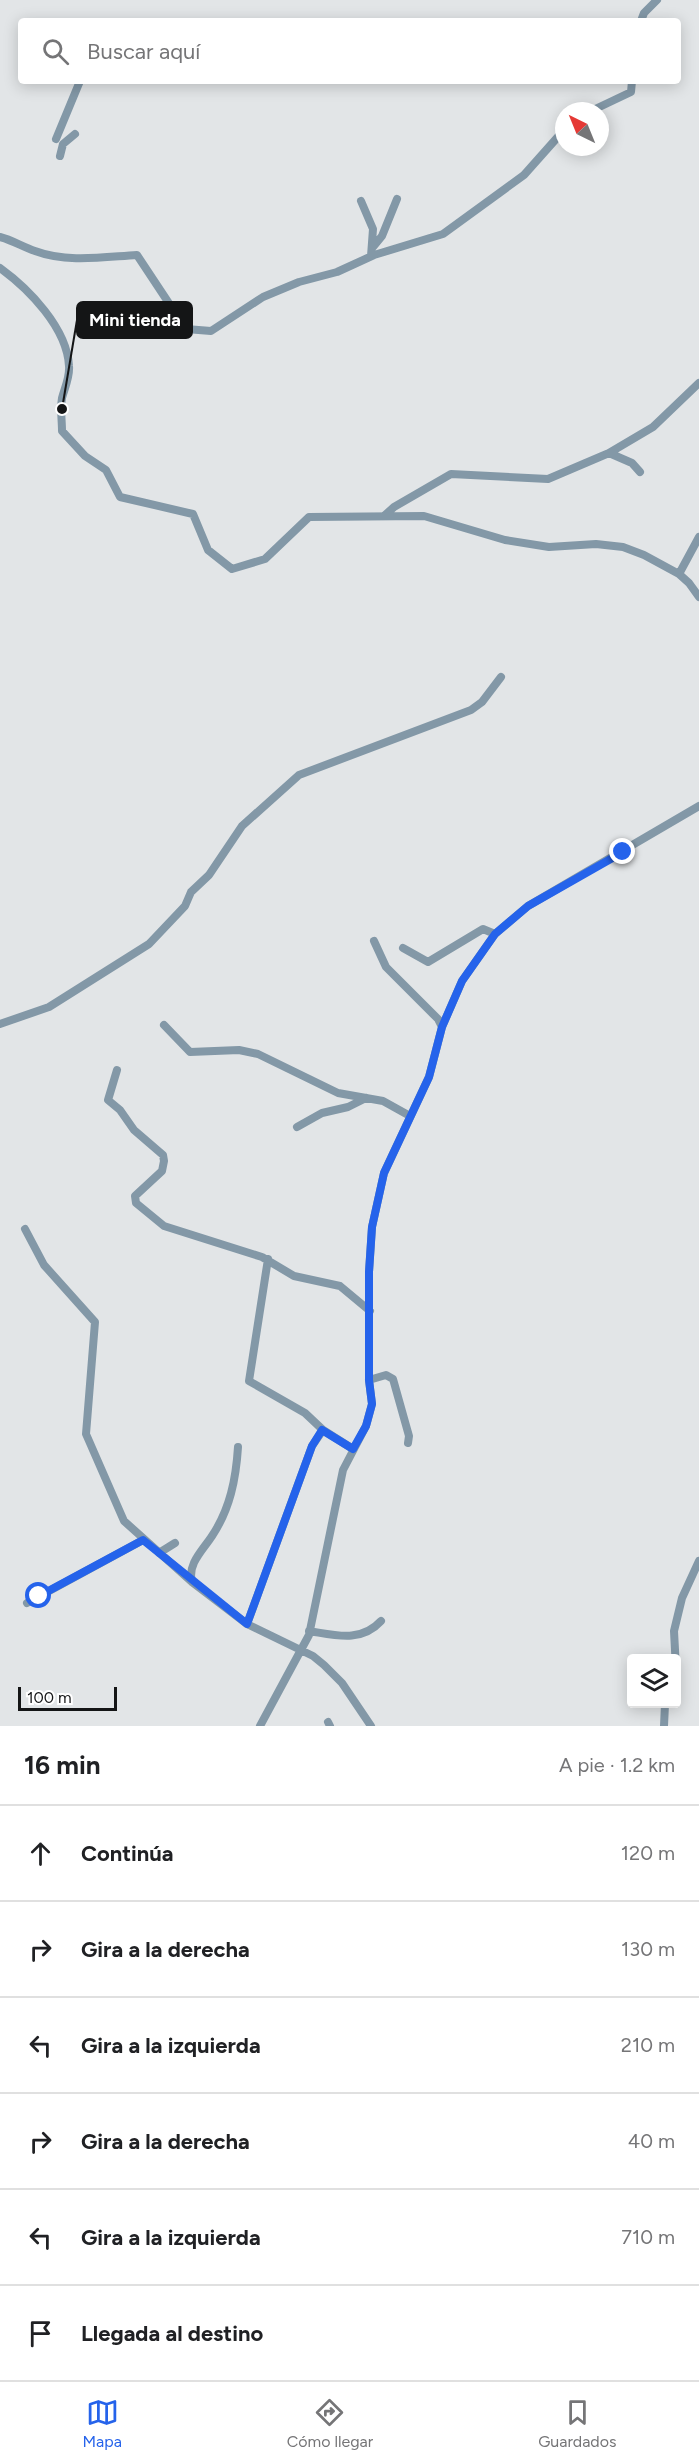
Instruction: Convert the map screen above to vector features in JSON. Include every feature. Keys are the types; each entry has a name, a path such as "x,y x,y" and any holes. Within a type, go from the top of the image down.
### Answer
{"street":[{"path":"642,18 657,0"},
{"path":"56,139 80,84"},
{"path":"609,102 630,92 631,84"},
{"path":"60,156 63,144 75,134"},
{"path":"0,237 58,257 89,259 137,255 174,315 186,329 211,331 263,297 337,272 372,252 443,234 524,175 555,140"},
{"path":"372,252 382,236 397,199"},
{"path":"361,201 373,229 372,252"},
{"path":"0,268 29,294 62,338 69,365 68,383 62,399 62,431 85,456 106,470 120,497 179,508 193,514 208,550 232,569 265,559 309,517 424,516 505,540 549,547 596,544 623,547 678,574 689,583 699,597"},
{"path":"384,516 394,507 451,474 548,478 609,453 653,428 699,383"},
{"path":"609,453 632,463 640,472"},
{"path":"678,574 699,537"},
{"path":"0,1024 49,1007 149,944 185,906 189,896 209,875 242,826 299,775 471,710 482,702 501,677"},
{"path":"260,1726 302,1651 309,1631 343,1470 366,1426 372,1404 369,1380 369,1272 375,1216 384,1173 402,1129 429,1077 442,1027 462,981 495,934 528,906 699,806"},
{"path":"403,948 428,962 474,932 483,929 495,934"},
{"path":"374,941 386,967 438,1019 442,1027"},
{"path":"164,1025 190,1052 239,1050 258,1054 338,1093 383,1101 410,1116"},
{"path":"117,1070 108,1100 120,1110 134,1130 163,1155 164,1161 162,1171 136,1194 136,1203 164,1226 268,1259 294,1276 340,1286 370,1311"},
{"path":"297,1127 322,1113 348,1107 366,1098"},
{"path":"25,1229 44,1265 95,1322 86,1434 124,1521 192,1582 247,1624 313,1656 340,1680 371,1726"},
{"path":"268,1259 249,1381 305,1413 322,1430 353,1449"},
{"path":"369,1380 386,1375 396,1383 409,1436 408,1443"},
{"path":"247,1624 312,1446 322,1430"},
{"path":"192,1582 191,1572 195,1560 215,1532 232,1495 238,1447"},
{"path":"107,1507 118,1509"},
{"path":"27,1603 143,1540"},
{"path":"159,1553 175,1543"},
{"path":"675,1654 674,1631 682,1598 691,1574 699,1561"},
{"path":"309,1631 332,1635 360,1635 381,1621"},
{"path":"664,1726 665,1708"}],"place":[{"name":"Mini tienda","path":"62,409"}],"route":[{"path":"39,1596 143,1540 192,1582 247,1624 312,1446 322,1430 353,1449 366,1426 372,1404 369,1380 369,1272 372,1227 384,1173 402,1129 429,1077 442,1027 462,981 495,934 528,906 623,852"}]}
